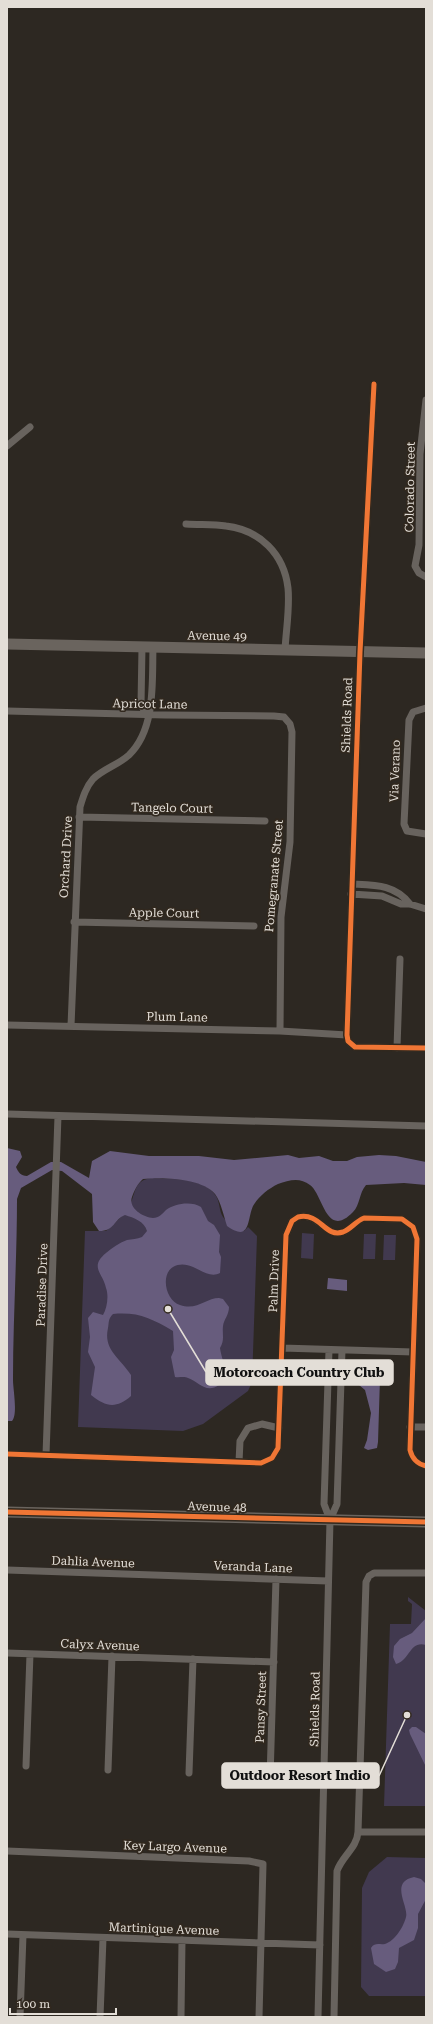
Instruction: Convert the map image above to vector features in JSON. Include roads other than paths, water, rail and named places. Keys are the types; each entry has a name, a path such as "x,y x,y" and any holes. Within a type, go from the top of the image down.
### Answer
{"main road":[{"name":"Avenue 49","path":"7,644 426,653"},
{"name":"Avenue 48","path":"7,1512 426,1522"}],"street":[{"name":"Shields Road","path":"374,384 360,652 347,1034 351,1045 361,1048 397,1048"},
{"name":"Colorado Street","path":"426,400 420,454 419,545 415,566 419,573 426,577"},
{"path":"7,446 30,427"},
{"path":"186,524 227,526 254,533 273,549 282,566 288,588 285,650"},
{"path":"147,647 141,705 147,715"},
{"name":"Orchard Drive","path":"71,1026 79,816 83,799 90,784 102,772 129,755 139,743 146,726 147,715 152,705 147,647"},
{"name":"Via Verano","path":"426,708 413,712 410,716 408,727 404,824 407,831 426,834"},
{"name":"Apricot Lane","path":"7,711 147,715 274,716 284,717 290,724"},
{"name":"Pomegranate Street","path":"280,1030 281,917 290,842 292,732 290,724"},
{"name":"Tangelo Court","path":"79,816 265,821"},
{"path":"352,884 387,887 396,890 410,904"},
{"path":"351,894 382,896 401,904 410,904 426,909"},
{"name":"Apple Court","path":"74,922 254,926"},
{"path":"400,959 397,1048 426,1048"},
{"name":"Plum Lane","path":"7,1025 280,1030 347,1034"},
{"path":"7,1114 426,1126"},
{"name":"Paradise Drive","path":"46,1455 58,1116"},
{"name":"Palm Drive","path":"7,1454 261,1463 272,1458 278,1448 286,1235 289,1226 298,1217 311,1217 318,1220 329,1231 338,1233 349,1229 364,1218 402,1219 413,1227 417,1239 410,1427 411,1454 418,1463 426,1466"},
{"path":"282,1348 413,1352"},
{"name":"Shields Road","path":"329,1350 324,1504 330,1520"},
{"name":"Shields Road","path":"318,2017 330,1520 337,1504 342,1350"},
{"path":"239,1462 240,1441 248,1428 262,1424 279,1428"},
{"path":"410,1427 426,1427"},
{"name":"Dahlia Avenue","path":"7,1570 177,1576"},
{"path":"334,2017 337,1871 344,1856 357,1841 358,1832 366,1582 369,1576 374,1573 426,1573"},
{"name":"Veranda Lane","path":"177,1576 328,1581"},
{"name":"Pansy Street","path":"276,1579 270,1778 275,1783 324,1783"},
{"name":"Calyx Avenue","path":"7,1654 274,1662"},
{"path":"26,1766 30,1654"},
{"path":"108,1770 112,1656"},
{"path":"189,1773 193,1659"},
{"path":"358,1832 426,1832"},
{"name":"Key Largo Avenue","path":"7,1851 249,1861 263,1864 261,1943"},
{"name":"Martinique Avenue","path":"7,1934 320,1945"},
{"path":"20,2017 23,1935"},
{"path":"100,2017 103,1938"},
{"path":"181,2017 182,1940"},
{"path":"259,2017 261,1943"}],"place":[{"name":"Motorcoach Country Club","path":"168,1309"},
{"name":"Outdoor Resort Indio","path":"407,1715"}]}
